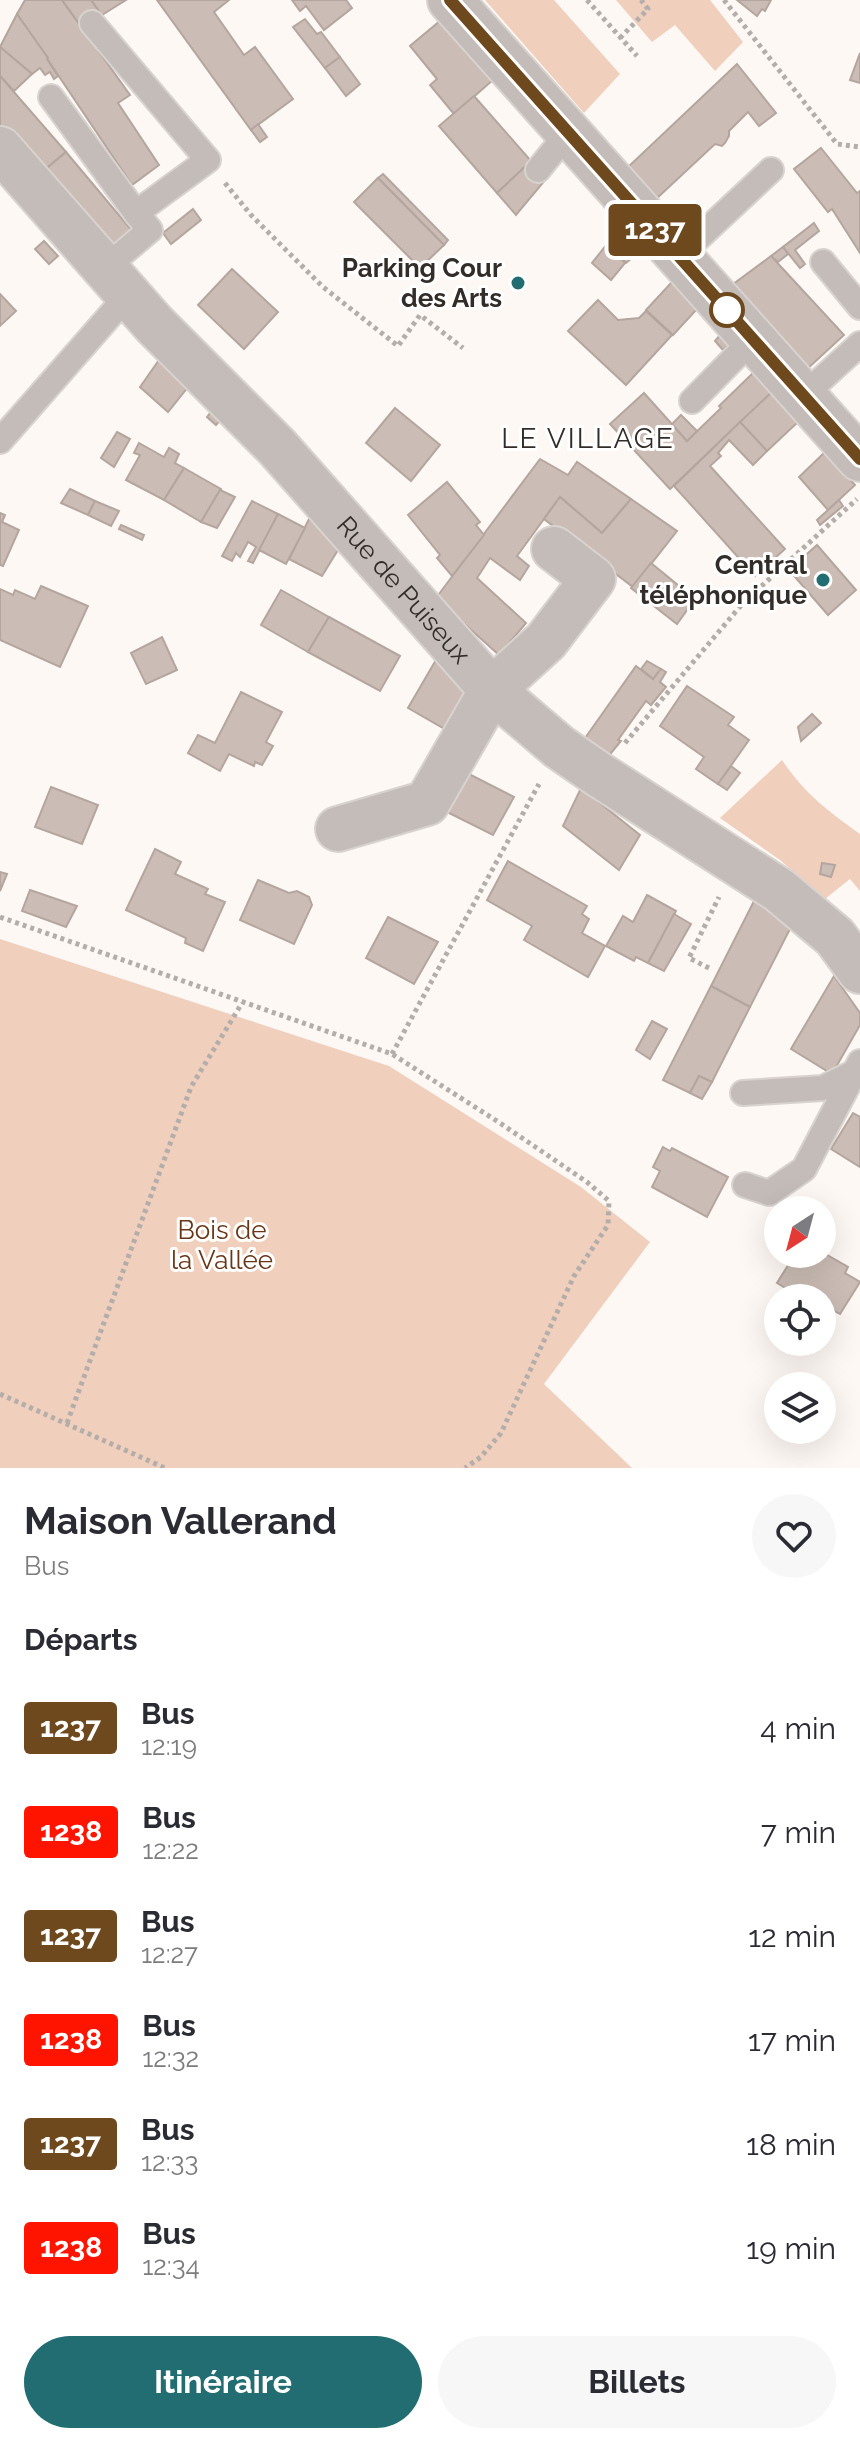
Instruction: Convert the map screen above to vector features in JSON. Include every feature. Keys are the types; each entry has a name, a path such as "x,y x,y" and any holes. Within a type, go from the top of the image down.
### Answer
{"street":[{"path":"450,0 593,146 679,256 860,459"},
{"name":"Rue de Puiseux","path":"0,149 154,324 277,447 492,690 559,747 779,890 835,937 860,971"},
{"path":"338,829 427,803 492,690 546,641 593,579 554,549"}],"lane":[{"path":"92,23 208,160 136,213"},
{"path":"0,441 116,282 150,230 51,97"},
{"path":"538,170 593,146"},
{"path":"679,256 771,170"},
{"path":"823,262 860,307"},
{"path":"692,401 753,339"},
{"path":"803,396 860,344"},
{"path":"743,1093 823,1088 857,1067"},
{"path":"745,1185 769,1193 804,1169 857,1067"}],"path":[{"path":"587,0 637,56"},
{"path":"620,38 648,9 641,0"},
{"path":"724,0 837,144 860,147"},
{"path":"251,215 323,287 398,346 420,315 463,348"},
{"path":"598,774 743,603 860,496"},
{"path":"392,1054 559,747"},
{"path":"709,968 689,958 737,861"},
{"path":"0,917 392,1054 500,1123 587,1182 609,1201 608,1225 574,1276 501,1433 481,1457 465,1468"},
{"path":"67,1423 191,1087 242,1003"},
{"path":"0,1394 165,1468"}],"green space":[{"path":"485,0 554,0 620,74 584,113"},
{"path":"616,0 710,0 743,42 715,71 675,25 652,42"},
{"path":"782,760 817,801 860,834 860,891 850,879 825,899 780,860 720,818"},
{"name":"Bois de la Vallée","path":"0,939 389,1066 581,1187 650,1242 544,1384 632,1468 0,1468"}],"building":[{"path":"25,0 62,0 130,95 118,103 159,165 132,185 17,14"},
{"path":"62,0 91,0 102,15 83,29"},
{"path":"91,0 126,0 102,15"},
{"path":"157,0 229,0 214,12 244,55 255,47 293,99 251,130"},
{"path":"292,0 346,0 352,8 324,30 306,6 300,11"},
{"path":"737,0 771,0 765,11 762,9 757,16"},
{"path":"17,14 48,58 58,76 54,79 50,72 45,75 40,68 32,74 0,47"},
{"path":"305,19 317,34 321,32 340,57 325,68 293,27"},
{"path":"440,21 493,80 454,114 430,85 437,79 410,46"},
{"path":"0,47 32,74 14,91 0,76"},
{"path":"860,53 860,83 850,80"},
{"path":"340,57 360,84 346,96 325,68"},
{"path":"737,64 776,113 759,126 748,112 729,131 722,146 715,144 656,199 627,168"},
{"path":"0,76 66,152 41,173 0,126"},
{"path":"474,96 531,161 497,193 439,126"},
{"path":"258,124 267,137 260,142 251,130"},
{"path":"821,148 857,193 860,191 860,253 832,209 828,212 794,169"},
{"path":"66,152 134,233 108,253 41,173"},
{"path":"531,161 546,179 516,215 497,193"},
{"path":"383,174 448,240 444,245 378,178"},
{"path":"378,178 444,245 420,268 354,202"},
{"path":"193,209 201,220 171,244 163,233"},
{"path":"814,223 819,231 795,250 805,264 800,268 783,247"},
{"path":"622,226 643,249 626,263 607,244"},
{"path":"44,241 58,256 49,264 35,249"},
{"path":"607,244 625,263 611,280 592,263"},
{"path":"783,247 788,254 778,262 771,256"},
{"path":"771,256 844,335 807,369 732,285"},
{"path":"232,269 278,312 244,349 198,305"},
{"path":"672,282 697,309 673,335 646,310"},
{"path":"0,294 16,311 0,326"},
{"path":"598,300 618,320 639,318 646,311 672,335 626,385 568,331"},
{"path":"720,335 729,345 723,350 715,341"},
{"path":"159,360 188,387 168,412 140,387"},
{"path":"754,372 772,392 670,489 610,424 644,393 687,441"},
{"path":"772,392 798,422 767,451 740,422"},
{"path":"395,408 440,445 411,481 366,443"},
{"path":"213,409 222,418 216,425 207,417"},
{"path":"681,415 697,431 687,441 672,424"},
{"path":"740,422 767,451 753,465 729,440 718,453 721,456 710,466 785,549 755,576 674,486"},
{"path":"117,432 130,439 114,467 101,458"},
{"path":"139,443 164,457 169,448 179,454 175,463 184,468 164,500 126,480 140,455 134,453"},
{"path":"825,452 855,485 828,510 799,477"},
{"path":"540,459 568,475 577,462 631,499 602,533 560,497 517,556 529,566 520,580 490,558 477,578 526,623 499,655 436,598"},
{"path":"184,468 221,489 201,522 164,500"},
{"path":"447,482 480,522 476,525 484,535 452,576 437,558 440,555 408,515"},
{"path":"70,489 95,501 88,515 61,503"},
{"path":"220,490 235,497 217,528 201,522"},
{"path":"560,497 602,533 631,499 677,531 633,587 544,519"},
{"path":"839,500 843,506 820,525 817,520"},
{"path":"95,501 119,511 111,526 88,515"},
{"path":"252,501 278,514 253,563 248,561 256,547 248,542 240,557 236,553 232,561 222,556"},
{"path":"313,511 341,545 322,576 289,559"},
{"path":"0,513 5,515 2,522 19,530 3,566 0,565"},
{"path":"278,514 305,528 286,564 259,550"},
{"path":"121,525 144,535 142,540 119,529"},
{"name":"Central téléphonique","path":"817,545 856,590 828,615 789,570"},
{"path":"651,563 695,599 677,624 631,588"},
{"path":"41,586 88,606 60,667 0,640 0,589 13,595 15,590 35,599"},
{"path":"281,590 329,617 308,652 261,625"},
{"path":"329,617 400,656 380,691 308,652"},
{"path":"162,637 177,670 146,684 131,653"},
{"path":"440,653 470,691 450,732 408,708"},
{"path":"647,661 661,669 653,679 641,669"},
{"path":"636,666 653,679 661,669 666,672 660,682 666,687 651,705 646,701 606,759 583,741"},
{"path":"687,686 734,717 728,725 749,740 718,784 696,769 704,757 660,726"},
{"path":"241,692 282,712 266,742 273,746 262,765 255,762 254,766 229,754 220,771 188,753 198,735 215,743"},
{"path":"812,714 821,723 801,741 798,727"},
{"path":"731,766 740,773 727,790 718,784"},
{"path":"459,769 514,797 493,835 439,808"},
{"path":"51,787 98,805 82,844 35,827"},
{"path":"581,788 640,835 619,870 563,826"},
{"path":"155,849 181,862 175,874 208,889 205,894 225,902 203,951 185,943 186,938 126,910"},
{"path":"508,861 587,906 582,914 589,919 582,933 605,946 588,977 524,940 532,926 487,900"},
{"path":"822,863 835,865 831,877 820,874"},
{"path":"0,872 7,874 0,891"},
{"path":"258,880 289,893 297,891 309,897 312,905 294,944 240,920"},
{"path":"30,890 77,906 66,927 22,911"},
{"path":"647,895 676,911 648,963 636,957 634,961 606,946 623,916 633,922"},
{"path":"756,897 792,925 750,1007 711,986"},
{"path":"674,914 691,924 664,971 648,963"},
{"path":"388,917 438,942 414,984 366,958"},
{"path":"834,976 860,1013 860,1025 832,1074 791,1049"},
{"path":"711,986 750,1007 712,1082 699,1076 690,1093 663,1080"},
{"path":"652,1021 667,1029 650,1059 636,1050"},
{"path":"699,1076 712,1082 702,1099 690,1093"},
{"path":"853,1113 860,1117 860,1167 831,1149"},
{"path":"663,1147 670,1151 672,1148 728,1177 707,1217 652,1187 660,1171 653,1167"},
{"path":"836,1260 848,1267 845,1273 860,1282 840,1314 836,1312 836,1284 777,1283 786,1268 836,1268"}],"bus line":[{"name":"1237","path":"450,0 860,459"}],"place":[{"name":"Parking Cour des Arts","path":"518,283"},
{"name":"Central téléphonique","path":"823,580"}],"district":[{"name":"LE VILLAGE","path":"588,438"}]}
